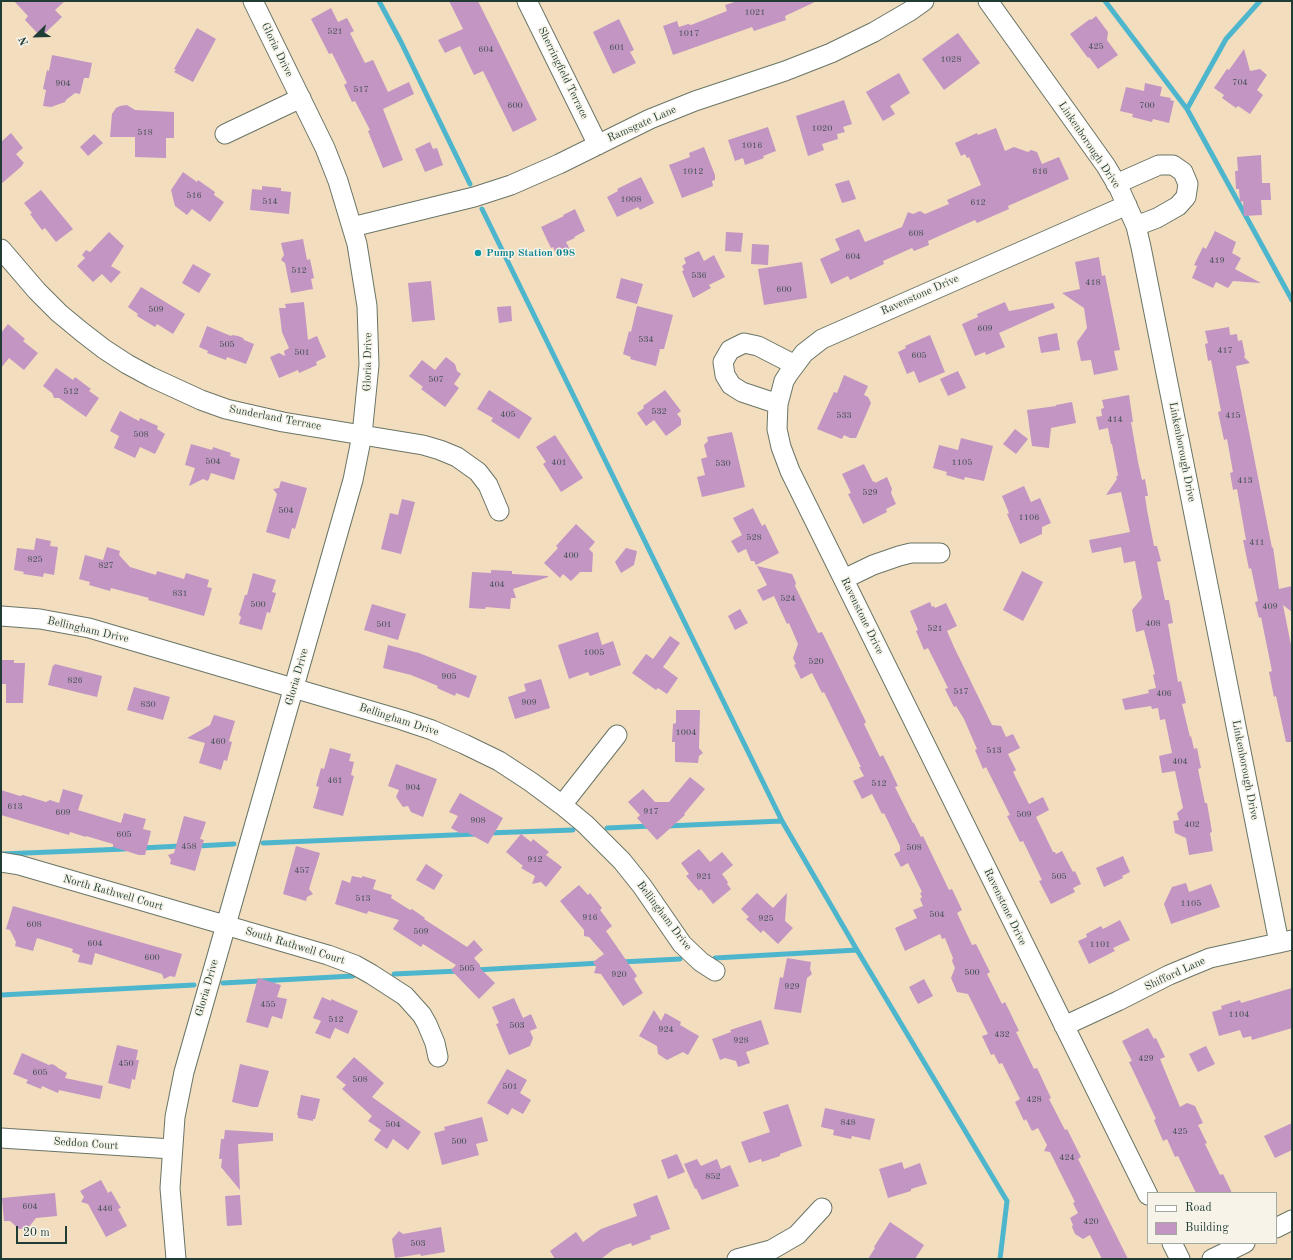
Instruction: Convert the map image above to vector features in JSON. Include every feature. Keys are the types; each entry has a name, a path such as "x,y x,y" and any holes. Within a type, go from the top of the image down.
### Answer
{"street":[{"name":"Gloria Drive","path":"176,1259 170,1188 174,1117 184,1072 225,925 353,480 362,435 369,366 367,306 357,244 338,181 325,148 252,1"},
{"name":"Sherringfield Terrace","path":"527,1 598,145"},
{"name":"Ramsgate Lane","path":"352,227 474,197 511,185 559,164 650,119 695,101 831,53 874,32 924,1"},
{"name":"Linkenborough Drive","path":"988,1 1106,166 1127,205 1136,226 1142,247 1285,942"},
{"path":"226,134 301,98"},
{"path":"1116,184 1159,165 1173,165 1183,172 1188,184 1186,197 1178,206 1157,218 1136,226"},
{"name":"Ravenstone Drive","path":"1127,205 822,339 804,353 784,381 778,404 777,429 781,447 790,471 1147,1193"},
{"name":"Sunderland Terrace","path":"1,250 37,291 76,327 104,349 151,377 200,400 226,409 283,422 423,445 457,457 478,472 488,485 499,511"},
{"path":"778,404 742,392 731,385 725,375 723,362 730,350 744,343 758,346 795,365"},
{"path":"844,579 873,565 899,556 911,553 940,554"},
{"name":"Bellingham Drive","path":"1,616 40,619 88,628 294,687 432,730 499,761 531,782 585,824 622,861 642,886 682,944 701,962 715,971"},
{"path":"562,805 617,735"},
{"name":"North Rathwell Court","path":"1,862 19,865 225,925"},
{"name":"South Rathwell Court","path":"225,925 328,955 355,966 395,989 405,996 422,1015 435,1043 438,1057"},
{"name":"Shifford Lane","path":"1064,1026 1169,975 1210,958 1285,942"},
{"name":"Seddon Court","path":"1,1138 172,1149"},
{"path":"737,1259 773,1255 797,1235 822,1208"},
{"path":"1277,1228 1292,1220"},
{"path":"1172,1244 1180,1259"},
{"path":"1212,1259 1243,1244"}],"building":[{"path":"14,1 65,1 55,10 62,17 41,37 25,20 28,16"},
{"path":"449,1 478,1 537,120 513,132 483,71 474,75 460,46 445,53 438,40 463,29"},
{"path":"738,1 817,1 785,16 786,20 754,31 752,27 673,55 663,26 677,21 679,27 688,24 691,25 727,11 725,5"},
{"path":"331,8 338,22 347,18 354,31 350,33 365,63 373,60 388,92 409,82 414,94 383,109 403,160 383,168 368,131 370,130 355,101 352,102 344,85 347,83 332,53 329,54 311,19"},
{"path":"1096,16 1108,32 1107,40 1118,55 1098,69 1070,34"},
{"path":"619,19 634,50 630,52 636,63 613,74 593,32"},
{"path":"197,28 216,39 193,82 174,72 176,70 174,69"},
{"path":"958,33 980,63 944,90 922,59"},
{"path":"1244,49 1250,71 1260,69 1267,75 1257,90 1263,95 1250,114 1238,106 1236,108 1222,98 1224,95 1214,88 1227,69 1229,70"},
{"path":"52,55 92,63 89,78 84,78 80,94 75,93 65,102 51,107 43,106 46,90 43,89"},
{"path":"899,73 910,93 890,106 895,114 883,121 866,92"},
{"path":"1145,83 1162,87 1160,96 1171,98 1170,100 1174,101 1169,123 1153,119 1152,122 1132,117 1133,114 1120,111 1126,87 1144,91"},
{"path":"844,100 852,124 843,127 845,132 837,134 838,139 822,144 824,150 808,156 796,116"},
{"path":"127,105 135,110 174,112 174,138 166,138 166,158 135,157 135,137 110,137 112,114 116,108"},
{"path":"768,127 776,151 763,156 764,158 745,165 743,158 735,161 728,140"},
{"path":"996,128 1005,151 1014,147 1028,152 1031,150 1037,152 1042,164 1059,157 1069,179 1008,206 1009,209 977,223 975,220 928,241 929,245 914,251 912,248 883,261 884,264 850,280 848,276 831,284 820,259 840,250 835,239 859,229 865,242 902,227 908,212 913,214 920,211 925,214 949,204 947,200 981,185 969,157 967,158 965,154 961,156 955,143 977,133 978,135"},
{"path":"11,133 23,148 16,154 24,163 1,184 1,142"},
{"path":"94,134 103,143 88,156 80,147"},
{"path":"430,142 433,149 437,148 443,165 425,172 415,149"},
{"path":"704,147 715,175 715,180 712,181 713,186 682,198 669,165 690,157 689,153"},
{"path":"1261,155 1262,183 1270,183 1271,200 1261,200 1262,215 1244,216 1243,201 1240,202 1239,189 1236,189 1235,171 1238,171 1237,157"},
{"path":"183,172 215,192 214,195 224,202 210,222 192,209 187,215 175,206 171,190"},
{"path":"641,177 654,203 640,210 638,207 617,217 607,197 618,191 617,189"},
{"path":"849,180 856,199 842,203 835,184"},
{"path":"262,186 281,188 281,191 291,192 289,214 250,210 252,189 262,190"},
{"path":"41,190 73,229 56,242 45,228 42,230 24,203"},
{"path":"575,209 585,231 566,242 570,250 557,257 541,227"},
{"path":"1215,231 1236,242 1232,253 1241,258 1235,269 1261,283 1233,281 1228,288 1216,282 1213,288 1192,278 1197,266 1194,265 1203,247 1206,249"},
{"path":"109,232 124,246 111,266 121,272 111,283 102,274 93,282 77,266 85,258 82,255 86,250 90,252"},
{"path":"726,232 743,233 741,252 725,251"},
{"path":"303,239 307,260 310,259 314,278 311,279 313,289 291,293 285,263 281,260 284,255 281,243"},
{"path":"752,244 769,245 768,265 751,264"},
{"path":"699,251 704,261 714,255 725,277 709,285 711,288 693,298 682,271 684,270 682,266 686,263 684,258"},
{"path":"1099,257 1102,276 1105,275 1120,350 1114,351 1118,370 1094,375 1091,360 1081,361 1077,342 1087,328 1084,308 1062,293 1080,289 1075,262"},
{"path":"802,262 807,298 764,305 758,269"},
{"path":"193,264 211,274 199,293 182,283"},
{"path":"621,278 643,284 637,304 616,298"},
{"path":"431,281 435,320 412,322 408,283"},
{"path":"141,287 185,314 173,334 157,324 155,327 137,316 138,314 128,307"},
{"path":"304,302 308,340 317,336 326,357 316,362 317,365 299,373 298,370 279,378 270,357 279,353 285,356 284,351 289,348 282,332 279,308 286,308 285,304"},
{"path":"1005,302 1009,311 1053,303 1055,308 999,333 1005,347 986,355 985,352 975,356 962,324 978,317 977,314"},
{"path":"511,306 512,321 499,323 497,307"},
{"path":"637,306 673,315 664,349 660,349 656,366 630,359 631,357 623,354 629,331 631,332"},
{"path":"8,324 25,339 23,341 38,353 24,370 9,358 1,368 1,333"},
{"path":"207,326 231,336 238,336 254,344 246,364 227,357 226,360 207,353 208,351 199,347"},
{"path":"1229,327 1230,335 1237,334 1238,341 1242,340 1245,355 1244,357 1250,363 1236,366 1272,548 1273,547 1279,589 1292,586 1292,612 1283,605 1292,650 1292,742 1286,742 1276,696 1274,697 1269,672 1272,671 1261,617 1259,618 1255,602 1258,601 1251,568 1249,569 1243,540 1246,540 1237,489 1233,490 1230,473 1233,472 1227,439 1224,440 1218,412 1221,411 1211,360 1208,361 1205,344 1208,343 1205,331"},
{"path":"1057,333 1060,350 1041,353 1038,337"},
{"path":"930,335 945,372 919,383 914,371 907,374 898,352 906,348 905,346"},
{"path":"446,357 455,364 457,371 461,374 454,384 459,388 445,407 421,389 423,387 409,376 422,360 435,370"},
{"path":"56,368 73,380 75,377 91,389 89,391 99,398 86,417 59,398 54,398 52,393 43,386"},
{"path":"958,371 966,388 948,396 940,379"},
{"path":"844,375 868,386 864,395 868,397 871,403 856,438 850,438 844,435 842,439 817,429 834,392 837,393"},
{"path":"489,390 532,418 519,439 491,421 493,418 477,409"},
{"path":"665,390 681,411 677,414 681,419 681,425 666,436 654,420 646,426 637,413 644,408 643,406"},
{"path":"1129,395 1133,422 1131,422 1138,462 1142,480 1145,479 1148,496 1145,496 1147,510 1154,546 1157,546 1161,561 1157,562 1165,600 1169,600 1173,623 1168,624 1178,682 1181,681 1186,703 1182,704 1194,749 1197,748 1201,768 1198,769 1205,803 1207,803 1212,832 1210,833 1213,851 1189,855 1186,838 1175,833 1173,821 1179,820 1177,813 1183,808 1175,771 1162,773 1159,756 1172,753 1165,719 1160,720 1158,708 1152,709 1151,706 1125,710 1122,699 1149,693 1148,690 1156,688 1153,675 1155,674 1144,630 1136,632 1132,610 1142,598 1135,561 1124,563 1121,547 1092,553 1089,540 1130,532 1121,492 1106,495 1117,479 1116,477 1118,475 1108,428 1099,430 1096,417 1102,416 1101,409 1104,408 1102,400"},
{"path":"1072,402 1076,423 1051,428 1049,448 1032,446 1027,410"},
{"path":"120,411 139,421 140,418 158,426 157,429 165,434 155,454 140,447 135,458 114,448 119,436 110,431"},
{"path":"1015,429 1028,439 1016,454 1003,444"},
{"path":"732,432 745,487 702,497 697,477 705,475 701,459 707,457 704,445 708,441 707,437"},
{"path":"555,435 583,478 561,492 543,464 546,462 536,447"},
{"path":"961,438 993,446 984,481 965,477 964,480 946,475 947,472 933,468 939,445 958,450"},
{"path":"191,444 212,450 213,447 231,453 230,456 240,459 234,480 211,473 208,481 203,479 189,486 195,468 185,465"},
{"path":"864,464 873,482 875,481 875,483 887,477 892,489 891,493 896,504 886,509 887,512 863,524 848,494 851,493 842,474"},
{"path":"281,481 307,488 295,529 292,528 289,539 266,532 277,494 273,489 279,488"},
{"path":"1024,486 1031,502 1040,498 1051,523 1042,527 1042,534 1020,544 1007,514 1009,513 1002,496"},
{"path":"402,499 415,502 401,554 381,549 390,513 398,515"},
{"path":"753,508 762,526 765,524 779,553 756,565 754,561 751,561 746,549 738,553 731,541 742,535 733,518"},
{"path":"576,524 595,542 589,549 593,553 592,572 580,572 571,581 563,574 560,578 544,563 558,548 556,546"},
{"path":"36,538 51,541 50,546 58,547 54,575 44,573 43,577 23,574 24,572 14,570 17,548 34,550"},
{"path":"107,547 120,551 119,555 130,567 156,575 157,571 184,579 186,573 209,580 207,587 212,588 204,616 148,600 149,598 111,588 110,591 89,585 90,582 79,579 85,555 103,560"},
{"path":"626,548 637,551 634,565 621,573 615,562"},
{"path":"757,566 792,574 796,583 795,586 818,633 822,632 866,722 864,724 880,757 883,755 898,786 895,787 913,823 921,837 923,836 949,890 952,889 962,910 957,913 972,945 976,944 990,972 987,974 1002,1004 1005,1002 1019,1031 1016,1032 1034,1069 1037,1068 1051,1098 1049,1099 1065,1130 1067,1129 1081,1157 1078,1159 1128,1259 1102,1259 1090,1235 1083,1239 1075,1234 1070,1218 1078,1213 1073,1203 1075,1202 1050,1152 1044,1151 1047,1145 1038,1128 1032,1131 1026,1119 1024,1121 1015,1102 1020,1099 1002,1063 999,1064 994,1054 991,1055 982,1036 988,1034 968,994 957,992 951,978 955,968 952,961 953,958 945,938 942,939 940,934 905,951 895,928 917,918 913,910 923,906 920,899 922,897 920,893 922,892 908,863 901,867 894,854 900,851 900,846 884,813 882,814 872,794 862,799 853,781 864,776 824,692 822,693 812,673 801,679 794,665 796,664 793,658 798,644 789,623 787,624 774,596 763,601 757,590 767,585"},
{"path":"491,570 512,571 512,574 548,577 513,589 516,598 511,598 510,609 486,607 485,609 469,608 472,572 491,573"},
{"path":"1022,571 1043,582 1023,621 1003,610"},
{"path":"253,573 276,580 272,592 276,593 270,613 267,612 262,630 239,624 241,617 239,615 245,595 247,595"},
{"path":"930,602 932,607 934,606 935,608 946,603 957,626 947,631 992,725 1001,726 1006,737 1013,734 1020,748 1008,754 1016,770 1013,772 1029,804 1043,797 1049,810 1036,817 1053,852 1056,854 1062,851 1073,872 1075,871 1081,884 1073,888 1075,892 1051,904 1039,881 1042,880 1023,841 1020,842 1007,816 1010,815 986,767 983,769 975,750 977,749 964,719 956,706 954,707 945,689 948,688 928,648 924,650 916,631 918,630 910,611"},
{"path":"372,604 406,614 398,640 364,630"},
{"path":"740,609 748,623 735,630 728,616"},
{"path":"598,632 602,645 613,641 621,665 590,676 588,672 569,679 558,645"},
{"path":"670,636 680,643 663,667 678,678 667,694 658,688 656,690 632,673 646,654 653,659"},
{"path":"388,645 419,653 477,676 469,698 456,693 455,696 437,688 438,686 411,675 383,668"},
{"path":"1,660 14,660 14,663 25,663 23,703 6,703 6,684 1,684"},
{"path":"55,664 102,676 97,697 48,685 53,665 54,666"},
{"path":"541,679 550,708 515,719 508,697 526,691 524,684"},
{"path":"134,687 170,697 163,720 127,710"},
{"path":"676,710 700,710 699,748 703,753 699,756 698,763 675,762 675,742 672,742 673,724 676,723"},
{"path":"214,715 235,721 229,741 232,742 227,761 224,760 221,770 199,763 205,743 187,738 210,725"},
{"path":"330,748 351,754 349,761 354,762 351,775 354,776 343,816 313,808 319,787 316,786 321,768 324,769"},
{"path":"396,764 437,779 423,817 411,812 408,806 403,807 396,797 399,790 388,786"},
{"path":"690,777 705,789 684,814 685,815 657,840 637,818 640,815 628,802 643,789 655,802 669,802"},
{"path":"63,789 83,795 78,810 121,823 124,813 146,819 143,829 151,831 145,855 139,855 113,847 113,844 86,836 70,832 69,835 1,815 1,790 46,802 50,800 59,803"},
{"path":"460,793 503,818 488,844 466,832 460,833 451,828 458,816 449,812"},
{"path":"184,816 206,822 200,839 204,840 195,871 170,864 171,860 168,855 174,853"},
{"path":"521,834 531,842 533,839 549,852 546,855 562,867 546,887 541,882 532,884 535,876 521,868 523,866 506,852"},
{"path":"296,846 320,853 309,889 313,894 307,897 306,901 283,894"},
{"path":"699,849 710,862 722,852 733,865 722,874 731,889 713,904 701,889 699,891 686,876 689,874 681,863"},
{"path":"1123,856 1130,872 1122,876 1123,878 1104,887 1096,868"},
{"path":"426,864 443,875 434,890 416,880"},
{"path":"352,876 362,878 362,876 376,880 373,889 392,895 391,898 410,910 412,909 425,918 424,919 467,947 474,940 483,950 474,958 480,965 480,968 495,983 479,999 451,970 456,965 423,944 421,947 393,929 399,920 368,911 367,914 335,904 342,880 350,883"},
{"path":"1186,883 1189,892 1211,884 1220,907 1171,924 1164,904 1172,887"},
{"path":"579,885 588,895 590,893 602,908 600,910 612,926 606,931 637,976 634,979 643,993 623,1006 601,974 594,973 596,967 593,962 604,954 589,937 584,936 584,930 560,901"},
{"path":"757,893 773,908 787,893 785,921 793,928 778,944 763,930 761,933 746,919 749,917 741,909"},
{"path":"13,906 182,954 175,977 170,976 164,979 162,974 95,953 92,965 78,962 80,955 72,952 73,949 37,938 33,951 15,946 16,942 10,930 6,929"},
{"path":"1120,920 1130,940 1113,948 1115,951 1089,964 1078,941 1087,937 1086,934 1101,926 1103,929"},
{"path":"787,958 811,962 810,969 812,974 807,978 801,1013 774,1009 780,977 783,978"},
{"path":"258,978 281,985 277,997 287,999 282,1019 272,1016 268,1028 246,1022"},
{"path":"924,979 933,996 918,1004 909,987"},
{"path":"1292,988 1292,1028 1252,1040 1251,1036 1243,1038 1240,1030 1219,1036 1212,1012 1222,1009 1221,1006 1240,1000 1241,1003"},
{"path":"322,997 331,1001 331,999 358,1011 348,1034 335,1028 330,1039 315,1033 321,1021 313,1018"},
{"path":"514,998 523,1018 531,1014 537,1028 530,1031 533,1038 530,1046 509,1055 496,1024 499,1023 492,1007"},
{"path":"654,1010 661,1021 665,1013 681,1022 680,1025 699,1036 688,1055 683,1052 667,1060 658,1054 657,1046 639,1036"},
{"path":"761,1020 769,1044 746,1052 750,1063 738,1067 736,1061 725,1058 720,1060 712,1039 731,1032 730,1030"},
{"path":"1148,1028 1154,1039 1156,1038 1165,1057 1160,1059 1180,1107 1187,1103 1195,1106 1203,1123 1198,1125 1207,1143 1205,1144 1220,1175 1223,1174 1232,1192 1196,1192 1178,1156 1175,1157 1167,1139 1163,1141 1154,1120 1156,1119 1129,1062 1132,1061 1122,1041"},
{"path":"117,1045 138,1050 136,1060 139,1060 135,1080 132,1079 130,1089 108,1083"},
{"path":"1206,1046 1215,1064 1198,1072 1189,1054"},
{"path":"22,1053 49,1065 52,1064 56,1066 67,1073 65,1078 103,1086 100,1099 59,1090 58,1093 42,1086 41,1089 26,1083 28,1080 13,1074"},
{"path":"354,1057 384,1083 372,1097 421,1132 408,1150 393,1139 387,1149 374,1140 381,1130 368,1121 372,1116 342,1089 346,1085 336,1077"},
{"path":"240,1064 269,1071 258,1107 232,1102"},
{"path":"507,1069 527,1080 520,1093 531,1100 523,1114 512,1108 508,1115 487,1103"},
{"path":"301,1095 320,1099 315,1119 313,1119 313,1121 298,1118 297,1115"},
{"path":"788,1104 802,1146 762,1162 761,1159 749,1163 741,1142 770,1132 763,1112"},
{"path":"825,1108 875,1119 870,1140 852,1136 851,1139 833,1135 834,1130 821,1127"},
{"path":"482,1117 488,1141 476,1144 479,1155 442,1165 434,1133 445,1130 444,1127"},
{"path":"1292,1123 1292,1150 1275,1158 1264,1136"},
{"path":"225,1130 273,1133 273,1141 238,1144 240,1190 221,1167 222,1159 219,1159 221,1139 224,1139"},
{"path":"677,1154 685,1172 668,1179 661,1160"},
{"path":"697,1159 701,1166 717,1159 721,1169 730,1165 739,1186 702,1200 696,1188 695,1189 684,1164"},
{"path":"902,1162 904,1169 920,1163 927,1184 888,1198 879,1169"},
{"path":"101,1180 108,1193 111,1191 121,1208 118,1209 127,1226 106,1237 88,1204 81,1202 84,1197 80,1191"},
{"path":"55,1193 57,1216 36,1218 28,1228 19,1229 10,1221 4,1221 2,1198"},
{"path":"240,1195 242,1225 227,1226 225,1196"},
{"path":"657,1195 670,1229 650,1236 651,1239 632,1246 631,1243 614,1249 601,1259 555,1259 550,1251 576,1232 583,1242 601,1229 637,1216 633,1204"},
{"path":"890,1222 924,1245 915,1259 868,1259"},
{"path":"441,1227 445,1252 395,1258 392,1239 399,1231 403,1234"}],"waterway":[{"path":"379,1 401,42 470,184"},
{"path":"1105,1 1187,109 1292,300"},
{"path":"1187,109 1226,39 1260,1"},
{"path":"482,209 782,821 1007,1201 1000,1259"},
{"path":"667,826 782,821"},
{"path":"607,828 651,826"},
{"path":"488,833 573,830"},
{"path":"263,843 476,834"},
{"path":"197,846 234,844"},
{"path":"141,848 181,846"},
{"path":"1,854 125,849"},
{"path":"715,958 857,950"},
{"path":"621,962 680,959"},
{"path":"475,970 601,963"},
{"path":"394,974 459,971"},
{"path":"223,983 353,976"},
{"path":"1,995 194,985"}],"place":[{"name":"Pump Station 098","path":"478,253"}]}
